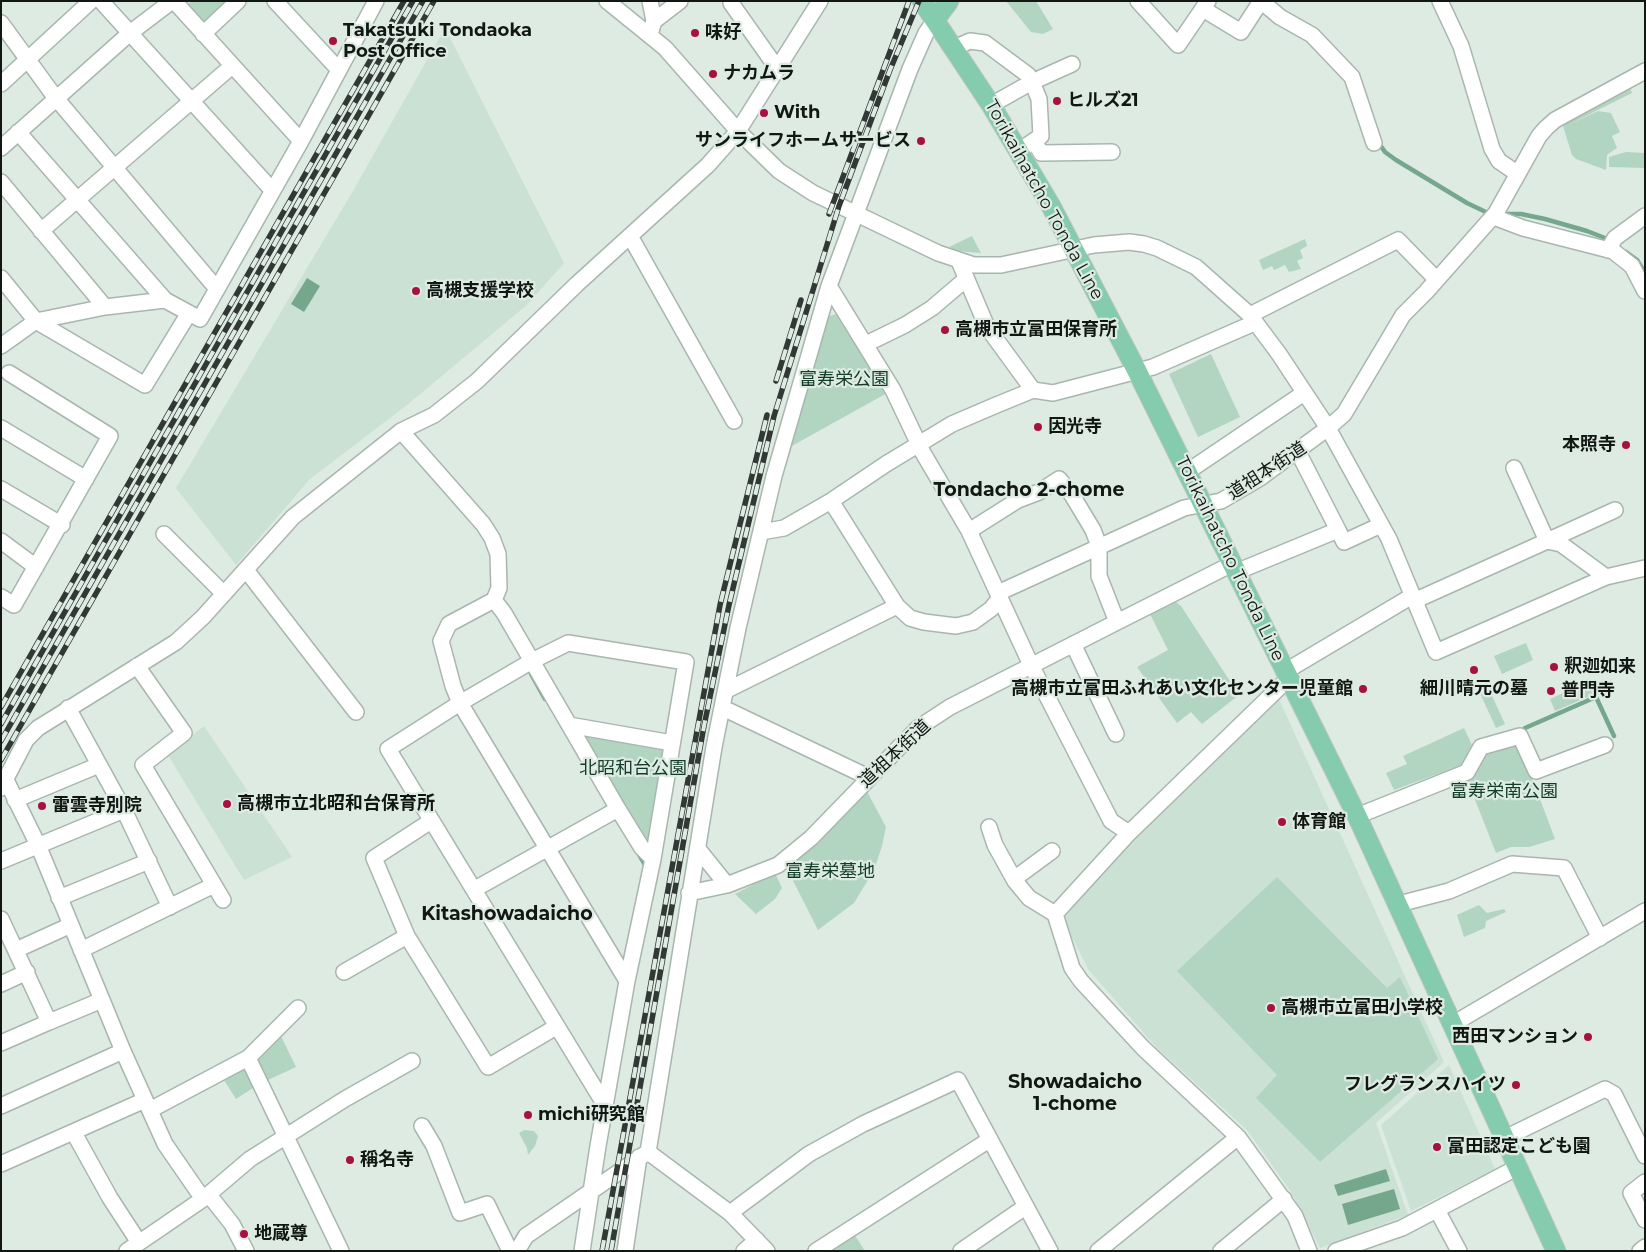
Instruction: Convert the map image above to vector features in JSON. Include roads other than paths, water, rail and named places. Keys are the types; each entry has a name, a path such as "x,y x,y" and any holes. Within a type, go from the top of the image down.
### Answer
{"main road":[{"name":"Torikaihatcho Tonda Line","path":"922,1 991,105 1027,146 1074,249 1137,371 1357,816 1399,904 1556,1251"},
{"path":"935,20 949,1"}],"street":[{"path":"1,84 91,1"},
{"path":"101,1 272,190"},
{"path":"1,148 55,97 130,33 173,1 301,141"},
{"path":"203,34 238,1"},
{"path":"275,1 339,70"},
{"path":"18,132 75,200 164,300 200,319 301,141 374,7 360,1"},
{"path":"607,1 652,28 665,48 738,131 779,171 813,193 938,253 974,264 1001,265 1074,249 1129,242 1157,248 1196,267 1252,319 1279,354 1328,428 1381,525 1436,652 1606,577 1645,568"},
{"path":"650,1 652,28"},
{"path":"652,28 680,1"},
{"path":"246,1251 232,1224 206,1197 165,1144 123,1051 38,845 15,800 4,784 26,740 38,728 176,642 224,594 293,517 401,431 434,415 477,381 708,165 738,131 820,1"},
{"path":"1138,1 1178,45 1205,5 1242,32 1261,1 1280,17 1312,35 1352,77 1374,143"},
{"path":"1440,1 1460,46 1492,149 1500,161 1518,174"},
{"path":"731,3 777,68"},
{"path":"625,1251 698,849 714,747 738,628 774,476 829,286 910,69 926,34 935,20"},
{"path":"1,23 55,97 217,289"},
{"path":"954,48 970,41 984,43 1028,75 1028,84 1041,109 1041,136 1027,146 1041,153 1112,152"},
{"path":"991,105 1028,84 1072,64"},
{"path":"42,230 75,200 193,102 232,66"},
{"name":"道祖本街道","path":"897,606 910,618 924,622 956,626 973,622 991,609 999,596 1099,546 1184,508 1221,501 1298,452 1344,414 1403,315 1494,217 1539,136 1555,120 1645,71"},
{"path":"1,182 105,307"},
{"path":"1608,250 1614,238 1645,216"},
{"path":"1494,217 1523,228 1608,250 1622,257 1632,266 1645,291"},
{"path":"630,236 734,421"},
{"path":"761,532 784,528 831,502 952,424 1032,390 1053,393 1153,367 1252,319 1398,240 1436,279"},
{"path":"959,260 987,327 1032,390"},
{"path":"1,278 36,321 145,385 189,313"},
{"path":"866,344 905,325 932,308 966,279"},
{"path":"829,286 893,390 920,444 969,531 1031,665 1110,821 1129,832"},
{"path":"1,346 36,321 105,307 164,300"},
{"path":"1,597 14,605 62,525 110,436 4,375"},
{"path":"1187,472 1304,393"},
{"path":"1,428 86,479"},
{"path":"401,431 483,524 492,538 498,554 499,588 494,600 449,624 441,641 460,703 627,981"},
{"path":"1298,452 1344,542 1381,525"},
{"path":"1514,468 1547,541"},
{"path":"969,531 1018,500 1039,492 1059,478 1072,494 1090,525 1099,546 1098,576 1117,622"},
{"path":"1,489 62,525"},
{"path":"727,690 897,606 831,502"},
{"path":"1055,914 1129,832 1287,674 1413,598 1615,510"},
{"name":"道祖本街道","path":"689,893 727,885 781,862 811,838 868,777 918,728 950,708 1117,622 1234,568 1338,530"},
{"path":"164,534 224,594"},
{"path":"1,541 36,567"},
{"path":"1547,541 1561,544 1606,577"},
{"path":"246,570 356,712"},
{"path":"494,600 504,613 618,809 642,848 653,859"},
{"path":"582,1251 605,1105 627,981 653,859 686,662 568,642 460,703 388,749 605,1105"},
{"path":"1073,644 1116,734"},
{"path":"137,666 184,733 142,765 223,900"},
{"path":"68,708 124,810 170,907"},
{"path":"723,708 868,777"},
{"path":"569,725 672,743"},
{"path":"1357,816 1467,772 1482,747 1520,736 1536,771 1605,745"},
{"path":"15,800 99,765"},
{"path":"475,889 618,809"},
{"path":"1,861 124,810"},
{"path":"431,821 374,858 407,936 488,1067 556,1027"},
{"path":"989,827 995,845 1014,879 1029,898 1055,914 1072,968 1143,1048 1238,1137 1296,1216 1309,1251"},
{"path":"698,849 727,885"},
{"path":"1014,879 1052,851"},
{"path":"59,898 149,861"},
{"path":"1399,904 1449,890 1512,864 1564,868 1600,938"},
{"path":"81,950 214,885"},
{"path":"1453,1024 1645,911"},
{"path":"2,921 49,1022"},
{"path":"16,950 70,925"},
{"path":"344,972 407,936"},
{"path":"1,984 27,972"},
{"path":"1,1043 102,1000"},
{"path":"1,1164 74,1133 148,1105 248,1058 298,1008"},
{"path":"1,1106 123,1051"},
{"path":"248,1058 341,1251"},
{"path":"74,1133 110,1198 133,1246 206,1197 250,1159 412,1061"},
{"path":"730,1213 808,1154 863,1124 958,1080 1050,1251"},
{"path":"1505,1138 1605,1089 1614,1094 1645,1156"},
{"path":"422,1126 434,1146 460,1213 486,1204 510,1251"},
{"path":"1098,1251 1238,1137"},
{"path":"816,1251 990,1140"},
{"path":"516,1251 526,1236 643,1154"},
{"path":"643,1154 730,1213 762,1246 744,1251"},
{"path":"1336,1251 1402,1228 1518,1168"},
{"path":"1645,1182 1631,1193 1645,1220"},
{"path":"1221,1251 1284,1198"},
{"path":"961,1251 1025,1207"},
{"path":"1436,1210 1459,1251"},
{"path":"1640,1251 1645,1247"}],"waterway":[{"path":"1378,142 1385,152 1396,160 1467,203 1490,214"},
{"path":"1507,214 1521,214 1545,219 1610,240"},
{"path":"1626,252 1637,260 1645,273"},
{"path":"531,674 545,699"},
{"path":"1525,728 1596,697 1614,736"},
{"path":"637,851 644,863"}],"railway":[{"path":"1,707 404,1"},
{"path":"1,724 413,1"},
{"path":"1,741 423,1"},
{"path":"1,760 434,1"},
{"path":"829,214 909,1"},
{"path":"611,1251 704,726 729,605 774,416 839,206 890,70 919,1"},
{"path":"776,381 801,300"},
{"path":"602,1251 720,605 767,415"}],"place":[{"name":"味好","path":"695,33"},
{"name":"Takatsuki Tondaoka Post Office","path":"333,41"},
{"name":"ナカムラ","path":"713,74"},
{"name":"ヒルズ21","path":"1057,101"},
{"name":"With","path":"764,113"},
{"name":"サンライフホームサービス","path":"921,141"},
{"name":"高槻支援学校","path":"416,291"},
{"name":"高槻市立富田保育所","path":"945,330"},
{"name":"因光寺","path":"1038,427"},
{"name":"本照寺","path":"1626,445"},
{"name":"釈迦如来","path":"1554,667"},
{"name":"細川晴元の墓","path":"1474,670"},
{"name":"高槻市立富田ふれあい文化センター児童館","path":"1363,689"},
{"name":"普門寺","path":"1551,691"},
{"name":"高槻市立北昭和台保育所","path":"227,804"},
{"name":"雷雲寺別院","path":"42,806"},
{"name":"体育館","path":"1282,822"},
{"name":"高槻市立富田小学校","path":"1271,1008"},
{"name":"西田マンション","path":"1588,1037"},
{"name":"フレグランスハイツ","path":"1516,1085"},
{"name":"michi研究館","path":"528,1115"},
{"name":"富田認定こども園","path":"1437,1147"},
{"name":"稱名寺","path":"350,1160"},
{"name":"地蔵尊","path":"244,1234"}],"district":[{"name":"Tondacho 2-chome","path":"1029,490"},
{"name":"Kitashowadaicho","path":"507,914"},
{"name":"Showadaicho 1-chome","path":"1075,1093"}],"park label":[{"name":"富寿栄公園","path":"844,380"},
{"name":"北昭和台公園","path":"633,769"},
{"name":"富寿栄南公園","path":"1504,792"},
{"name":"富寿栄墓地","path":"830,872"}]}
